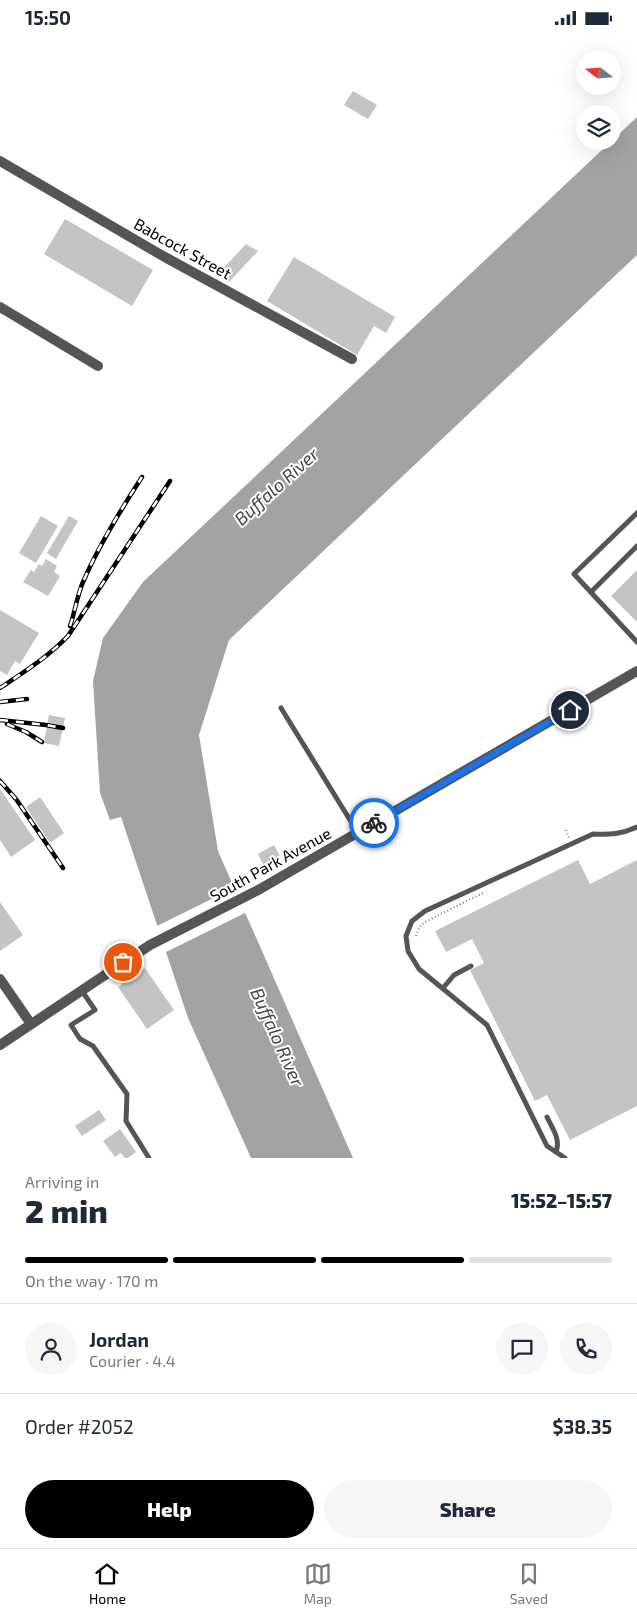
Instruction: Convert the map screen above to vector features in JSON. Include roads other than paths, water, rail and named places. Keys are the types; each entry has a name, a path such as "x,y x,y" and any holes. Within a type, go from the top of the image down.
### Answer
{"street":[{"name":"Babcock Street","path":"0,161 164,255 352,359"},
{"path":"0,307 98,366"},
{"name":"South Park Avenue","path":"0,1045 150,945 260,889 637,671"},
{"path":"0,979 31,1024"}],"lane":[{"path":"637,513 574,574 637,642"},
{"path":"591,592 637,546"},
{"path":"281,708 358,833"},
{"path":"565,1158 547,1146 487,1025 419,969 408,951 406,936 412,921 421,913 593,834 611,835 626,832 637,827"},
{"path":"443,988 454,975 471,966"},
{"path":"81,990 94,1010 71,1025 80,1039 93,1046 127,1094 126,1121 149,1158"},
{"path":"547,1117 558,1139 556,1152"}],"water":[{"name":"Buffalo River","path":"637,117 637,255 229,640 199,735 218,851 353,1158 251,1158 188,1018 121,817 110,820 100,793 93,681 103,638 143,582 602,150 621,150 621,132"}],"railway":[{"path":"70,626 81,587 89,568 110,528 142,477"},
{"path":"0,688 27,670 68,636 170,481"},
{"path":"0,702 27,699"},
{"path":"0,720 63,728"},
{"path":"7,724 26,732 42,742"},
{"path":"0,781 16,799 63,868"}]}
